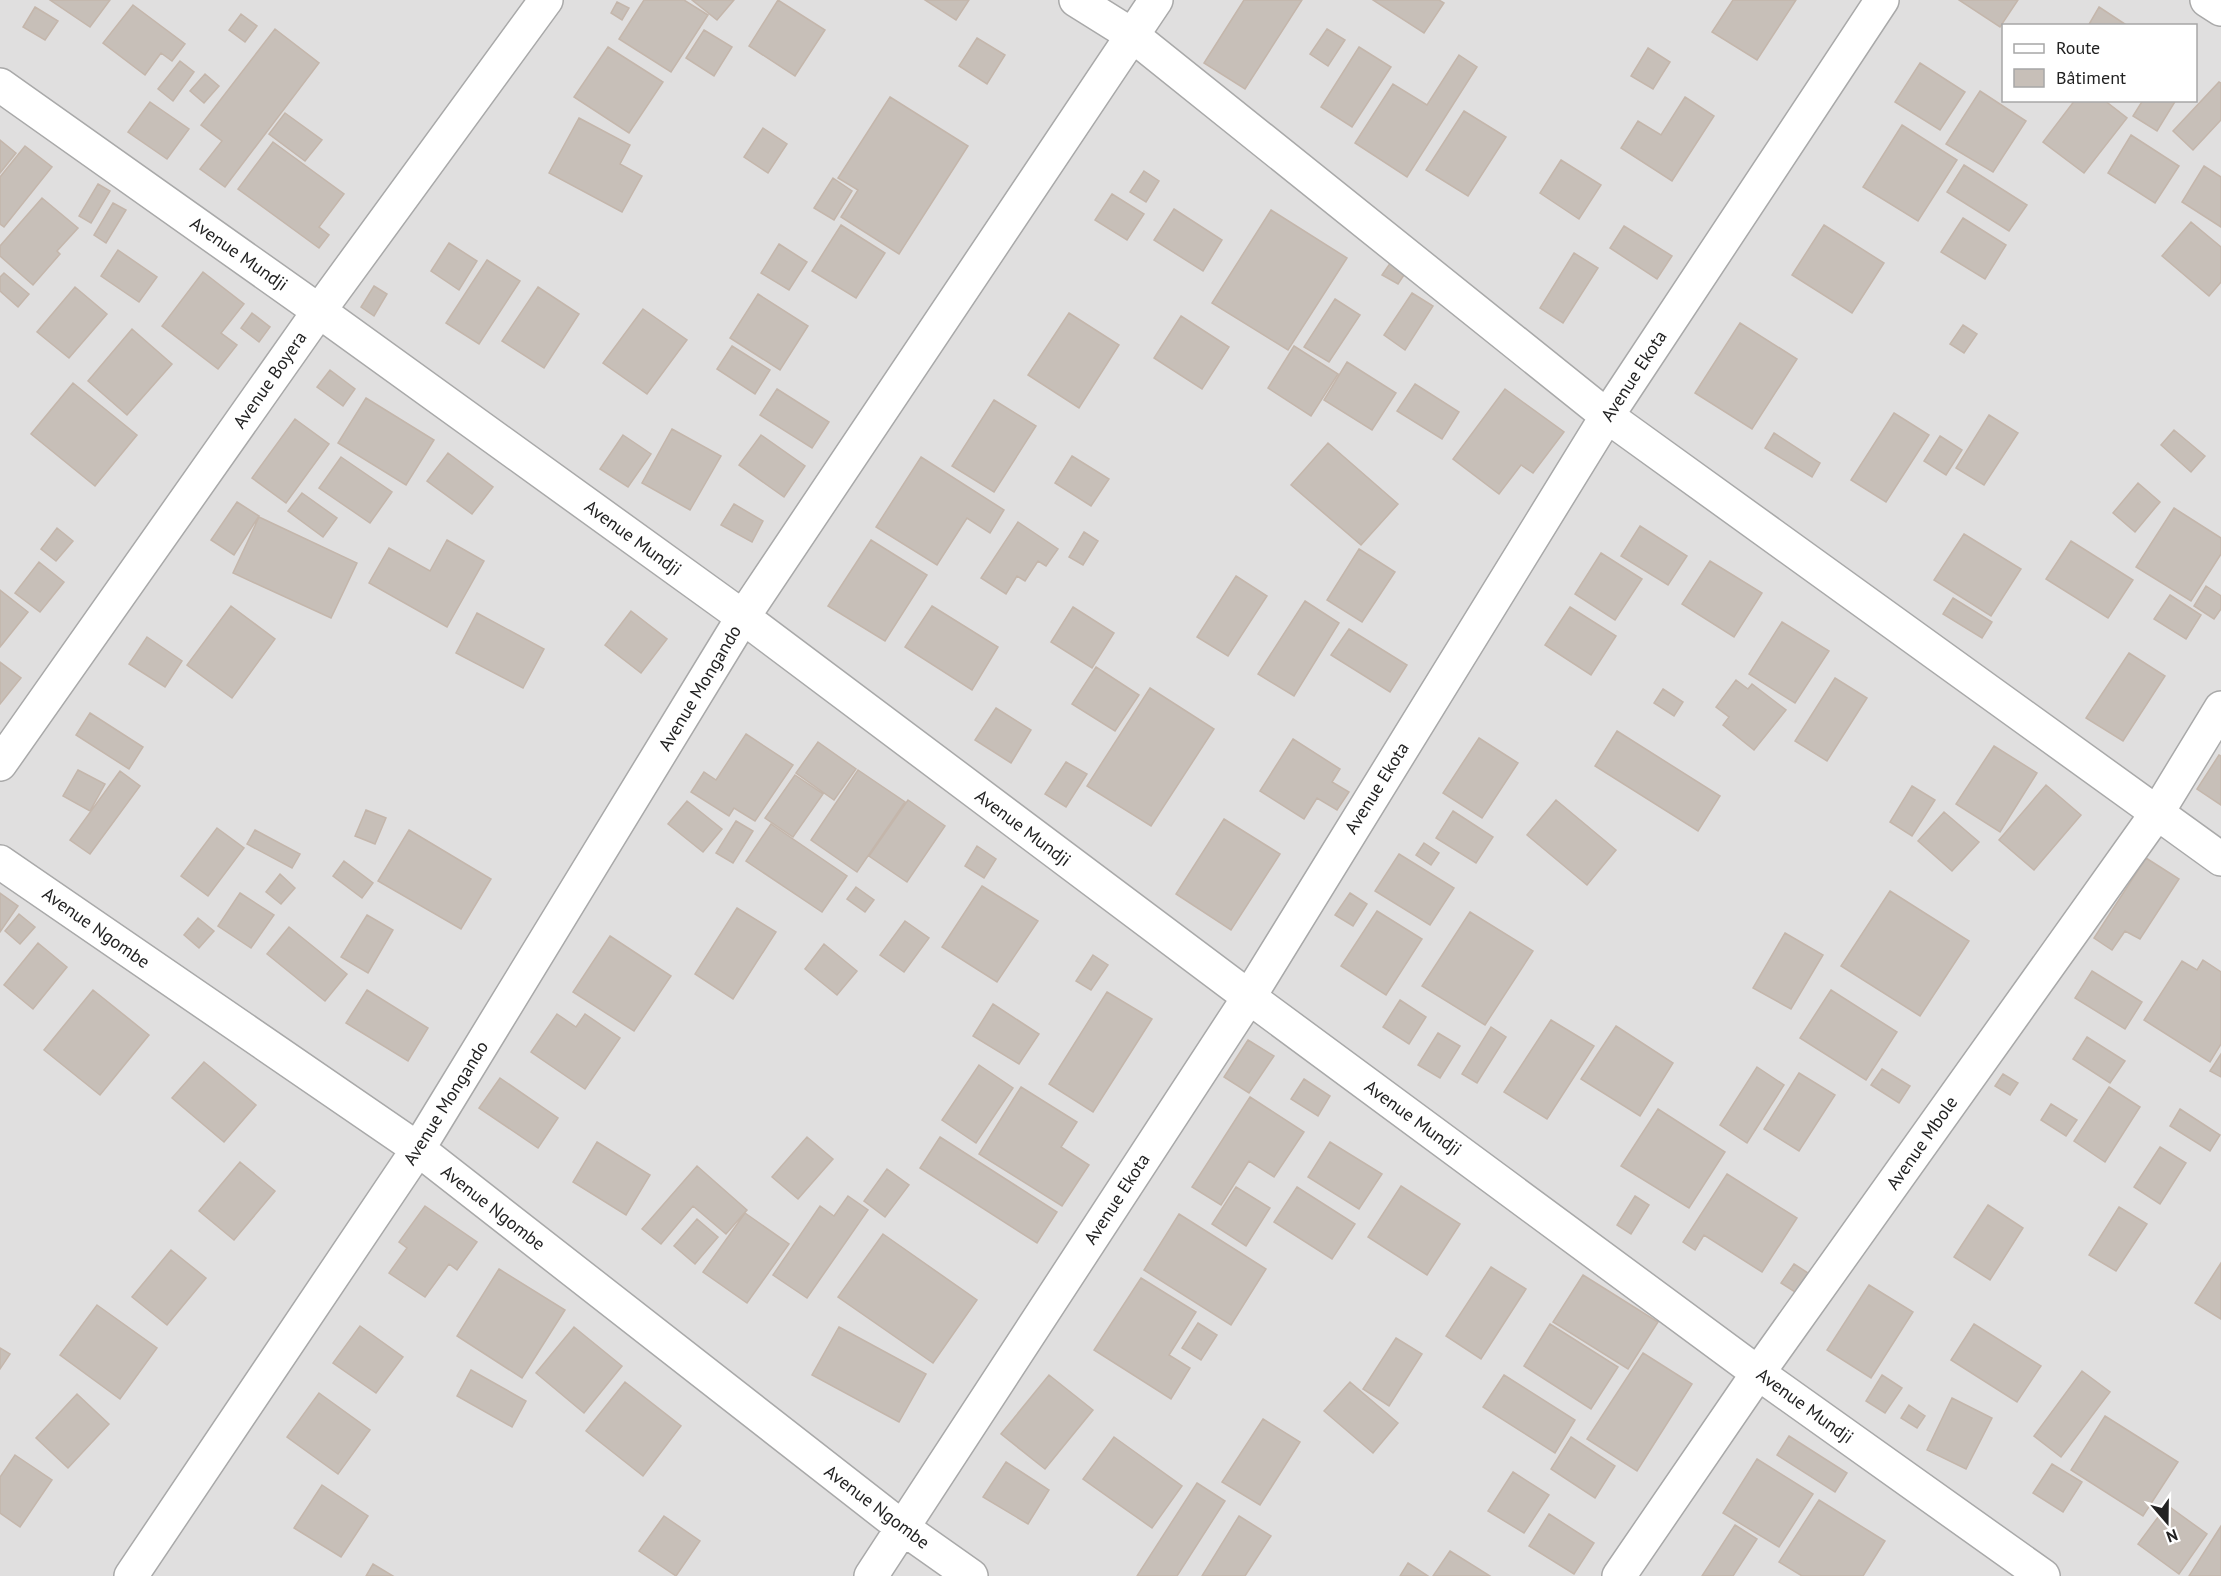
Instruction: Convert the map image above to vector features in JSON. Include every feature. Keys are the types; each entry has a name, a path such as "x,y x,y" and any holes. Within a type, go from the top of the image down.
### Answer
{"street":[{"name":"Avenue Boyera","path":"0,764 319,311 546,0"},
{"path":"1076,0 1132,35 1607,416 2221,860"},
{"name":"Avenue Mongando","path":"131,1576 418,1149 743,617 1156,0"},
{"name":"Avenue Ekota","path":"871,1576 1249,997 1607,416 1882,0"},
{"path":"2207,0 2221,9"},
{"name":"Avenue Mundji","path":"0,85 319,311 743,617 1249,997 1758,1373 2043,1576"},
{"name":"Avenue Mbole","path":"1619,1576 1758,1373 2157,813 2221,708"},
{"name":"Avenue Ngombe","path":"0,862 418,1149 903,1528 971,1576"}],"shaded area":[{"path":"0,0 2221,0 2221,1576 0,1576"}],"building":[{"path":"50,0 110,0 90,27"},
{"path":"644,0 684,0 708,15 671,72 619,39"},
{"path":"692,0 734,0 717,20"},
{"path":"778,0 825,30 795,76 749,46"},
{"path":"925,0 969,0 956,20"},
{"path":"1244,0 1302,0 1245,89 1204,63"},
{"path":"1373,0 1439,0 1444,3 1424,33"},
{"path":"1733,0 1796,0 1757,60 1712,32"},
{"path":"1959,0 2018,0 2000,27"},
{"path":"617,2 629,8 622,20 611,13"},
{"path":"133,5 185,44 172,61 161,53 145,75 103,43"},
{"path":"35,7 58,21 45,40 23,27"},
{"path":"2099,7 2125,24 2089,24"},
{"path":"241,14 257,26 245,42 229,30"},
{"path":"275,29 319,63 225,187 200,169 222,141 201,125"},
{"path":"1327,29 1345,40 1328,66 1310,54"},
{"path":"704,30 732,47 714,76 686,58"},
{"path":"977,38 1005,55 987,84 959,66"},
{"path":"608,47 663,82 629,133 574,97"},
{"path":"1359,47 1391,67 1352,127 1321,107"},
{"path":"1648,48 1670,62 1653,89 1631,76"},
{"path":"1459,55 1477,67 1407,177 1355,143 1393,84 1427,105"},
{"path":"180,61 194,72 173,101 158,89"},
{"path":"1920,63 1965,92 1940,130 1895,102"},
{"path":"205,74 219,86 204,103 190,91"},
{"path":"2219,82 2221,83 2221,120 2193,150 2173,131"},
{"path":"1980,91 2026,121 1993,172 1946,144"},
{"path":"890,97 968,146 899,254 841,217 858,190 838,178"},
{"path":"1685,97 1714,116 1672,181 1621,148 1638,121 1661,135"},
{"path":"150,102 189,129 167,159 128,132"},
{"path":"2073,102 2107,102 2127,118 2084,173 2043,142"},
{"path":"2142,102 2175,102 2157,131 2133,116"},
{"path":"1464,111 1506,137 1468,196 1426,170"},
{"path":"285,113 322,140 305,161 269,134"},
{"path":"579,118 630,145 620,164 642,176 622,212 549,173"},
{"path":"1902,125 1957,160 1918,221 1863,187"},
{"path":"763,128 787,144 768,173 744,157"},
{"path":"2131,135 2179,166 2155,203 2108,173"},
{"path":"0,140 16,153 0,173"},
{"path":"273,142 344,194 319,227 329,235 319,248 238,189"},
{"path":"25,146 52,167 4,227 0,224 0,177"},
{"path":"1561,160 1601,185 1579,219 1540,193"},
{"path":"1964,165 2027,205 2009,231 1947,192"},
{"path":"2204,166 2221,177 2221,227 2182,202"},
{"path":"1144,171 1159,181 1146,202 1130,192"},
{"path":"833,178 852,191 834,220 814,208"},
{"path":"98,184 110,191 91,223 79,216"},
{"path":"1112,194 1144,214 1127,240 1095,220"},
{"path":"42,198 78,228 57,251 60,254 33,285 0,256 0,246"},
{"path":"113,203 126,210 106,243 94,235"},
{"path":"1174,209 1222,240 1203,271 1154,240"},
{"path":"1271,210 1347,258 1288,350 1212,303"},
{"path":"1963,218 2006,245 1985,279 1941,252"},
{"path":"2191,222 2221,247 2221,282 2209,296 2162,256"},
{"path":"841,225 885,253 856,298 812,271"},
{"path":"1824,225 1884,263 1852,313 1792,275"},
{"path":"1624,226 1672,256 1657,279 1610,248"},
{"path":"449,243 477,261 459,290 431,271"},
{"path":"779,244 807,262 789,290 761,273"},
{"path":"118,250 157,277 139,302 101,276"},
{"path":"1574,253 1598,268 1563,323 1540,308"},
{"path":"487,260 520,281 479,344 446,323"},
{"path":"1391,262 1406,272 1398,284 1382,275"},
{"path":"203,272 244,304 221,333 237,345 218,369 162,326"},
{"path":"4,273 29,294 18,307 0,291 0,277"},
{"path":"374,286 387,294 374,316 361,307"},
{"path":"75,287 107,314 69,358 37,332"},
{"path":"538,287 579,314 544,368 502,341"},
{"path":"1412,293 1433,306 1405,350 1384,335"},
{"path":"758,294 808,326 780,370 730,338"},
{"path":"1335,299 1360,315 1329,362 1304,347"},
{"path":"643,309 687,340 647,394 603,363"},
{"path":"252,313 270,327 259,342 241,328"},
{"path":"1069,313 1119,345 1079,408 1028,375"},
{"path":"1181,316 1229,347 1202,389 1154,358"},
{"path":"1740,323 1797,359 1752,429 1695,393"},
{"path":"1963,325 1977,334 1964,353 1950,344"},
{"path":"132,329 172,364 127,415 88,381"},
{"path":"732,346 770,370 755,394 717,369"},
{"path":"1294,346 1338,374 1311,416 1268,388"},
{"path":"1347,362 1396,393 1372,430 1324,400"},
{"path":"330,370 355,389 343,406 317,387"},
{"path":"73,383 137,435 95,486 31,434"},
{"path":"1415,384 1459,412 1442,439 1397,411"},
{"path":"777,389 829,422 812,448 760,415"},
{"path":"1505,389 1564,432 1533,473 1521,465 1499,494 1453,459"},
{"path":"366,398 434,440 406,485 338,443"},
{"path":"994,400 1036,426 994,492 952,466"},
{"path":"1894,413 1929,435 1886,502 1851,480"},
{"path":"1989,415 2018,433 1984,485 1956,468"},
{"path":"295,419 329,444 286,503 252,478"},
{"path":"672,429 721,456 690,510 642,483"},
{"path":"2174,430 2205,456 2191,472 2161,445"},
{"path":"1774,433 1820,463 1812,477 1765,448"},
{"path":"623,435 651,454 628,487 600,469"},
{"path":"761,435 805,466 784,497 739,465"},
{"path":"1940,436 1962,450 1946,475 1924,461"},
{"path":"1328,443 1398,504 1361,545 1291,485"},
{"path":"448,453 493,487 472,514 427,481"},
{"path":"1072,456 1109,479 1091,506 1055,483"},
{"path":"341,457 392,492 370,523 319,488"},
{"path":"921,457 1004,510 990,533 967,518 937,565 876,527"},
{"path":"2138,483 2160,502 2135,532 2113,513"},
{"path":"302,493 337,518 323,537 288,511"},
{"path":"237,502 259,516 234,555 211,540"},
{"path":"734,504 763,521 752,542 721,525"},
{"path":"2174,508 2221,538 2221,554 2191,601 2136,567"},
{"path":"259,517 357,563 331,618 233,573"},
{"path":"1018,522 1058,549 1046,566 1038,561 1025,581 1017,576 1006,594 981,578"},
{"path":"1640,526 1687,556 1668,585 1621,556"},
{"path":"57,528 73,541 56,561 41,549"},
{"path":"1084,532 1098,541 1083,565 1069,557"},
{"path":"1964,534 2021,569 1991,616 1934,580"},
{"path":"447,540 484,561 447,627 369,583 389,548 430,571"},
{"path":"871,540 927,575 885,641 828,606"},
{"path":"2071,541 2133,580 2108,618 2046,579"},
{"path":"1359,549 1395,572 1362,622 1327,600"},
{"path":"1601,553 1642,579 1615,620 1575,594"},
{"path":"1710,561 1762,593 1734,637 1682,604"},
{"path":"39,562 64,582 40,612 15,593"},
{"path":"1236,576 1267,596 1228,656 1197,637"},
{"path":"2206,586 2221,596 2221,609 2214,619 2194,606"},
{"path":"0,590 28,612 0,647"},
{"path":"2170,595 2201,615 2186,639 2154,619"},
{"path":"1953,598 1992,622 1982,638 1943,614"},
{"path":"1305,601 1339,623 1294,696 1258,674"},
{"path":"231,606 275,639 232,698 187,665"},
{"path":"932,606 998,647 972,690 905,647"},
{"path":"1073,607 1114,633 1092,668 1051,642"},
{"path":"1570,607 1616,636 1591,675 1545,645"},
{"path":"631,611 667,639 641,673 605,645"},
{"path":"477,613 544,649 523,688 456,653"},
{"path":"1782,622 1829,651 1795,703 1749,674"},
{"path":"1349,629 1407,665 1390,692 1331,655"},
{"path":"147,637 182,661 165,687 129,664"},
{"path":"2129,653 2165,676 2123,741 2086,718"},
{"path":"0,662 21,678 0,704"},
{"path":"1096,667 1139,695 1115,731 1072,704"},
{"path":"1835,678 1867,698 1827,761 1795,741"},
{"path":"1736,680 1748,689 1752,684 1786,710 1754,750 1723,725 1729,717 1716,707"},
{"path":"1150,688 1214,729 1151,826 1087,786"},
{"path":"1663,689 1683,702 1674,716 1654,703"},
{"path":"996,708 1031,730 1011,763 975,740"},
{"path":"90,713 143,747 129,769 76,735"},
{"path":"1617,731 1720,796 1698,831 1595,766"},
{"path":"746,734 793,765 755,821 734,808 729,816 691,792 704,772 716,780"},
{"path":"1479,738 1518,763 1482,818 1443,793"},
{"path":"1293,739 1340,769 1332,782 1349,792 1337,810 1317,798 1304,819 1260,791"},
{"path":"818,742 856,769 834,800 796,773"},
{"path":"1994,746 2037,773 2000,832 1956,804"},
{"path":"2219,755 2221,756 2221,805 2197,789"},
{"path":"1066,762 1087,774 1066,807 1045,794"},
{"path":"78,770 105,784 90,811 63,796"},
{"path":"858,770 905,802 857,872 811,840"},
{"path":"120,771 140,786 90,854 70,840"},
{"path":"795,775 823,794 793,837 765,818"},
{"path":"2046,785 2081,815 2034,870 1999,840"},
{"path":"1912,786 1935,800 1912,836 1890,822"},
{"path":"908,800 945,826 907,882 869,856"},
{"path":"1556,800 1616,850 1587,885 1527,835"},
{"path":"687,801 722,829 703,852 668,824"},
{"path":"366,810 386,818 375,844 355,836"},
{"path":"1453,811 1493,837 1476,863 1436,838"},
{"path":"1944,812 1979,842 1952,871 1918,841"},
{"path":"1224,819 1280,854 1231,930 1176,894"},
{"path":"736,821 753,831 733,863 716,853"},
{"path":"771,824 847,876 822,912 746,861"},
{"path":"217,828 244,848 208,896 181,876"},
{"path":"255,830 300,854 292,868 247,844"},
{"path":"409,830 491,879 461,929 378,881"},
{"path":"1424,843 1439,853 1431,865 1416,855"},
{"path":"977,846 996,859 984,878 965,866"},
{"path":"1399,854 1454,888 1430,925 1375,891"},
{"path":"2146,858 2179,879 2140,939 2125,931 2112,950 2094,938"},
{"path":"344,861 373,883 362,898 333,876"},
{"path":"280,874 295,888 281,904 266,892"},
{"path":"982,886 1038,921 997,982 942,947"},
{"path":"856,887 874,900 865,912 847,899"},
{"path":"1890,891 1969,941 1920,1016 1841,966"},
{"path":"0,893 18,906 0,932"},
{"path":"240,893 274,915 251,948 218,926"},
{"path":"1350,893 1367,904 1353,926 1335,915"},
{"path":"737,908 776,932 733,999 695,974"},
{"path":"1377,911 1422,939 1386,995 1341,966"},
{"path":"1470,912 1533,951 1485,1025 1422,986"},
{"path":"19,914 35,927 20,944 5,931"},
{"path":"367,915 393,930 368,973 341,957"},
{"path":"198,918 214,931 199,948 184,935"},
{"path":"905,921 929,938 904,972 880,955"},
{"path":"289,927 347,974 325,1001 267,954"},
{"path":"1785,933 1823,955 1791,1009 1753,988"},
{"path":"610,936 671,976 634,1031 573,992"},
{"path":"38,943 67,967 33,1009 4,985"},
{"path":"824,944 857,971 837,995 805,969"},
{"path":"1093,955 1108,965 1091,990 1076,981"},
{"path":"2203,960 2221,972 2221,1044 2210,1062 2144,1020 2182,961 2197,970"},
{"path":"2092,971 2142,1002 2125,1029 2075,998"},
{"path":"93,990 149,1035 100,1095 44,1050"},
{"path":"367,990 428,1028 408,1061 346,1023"},
{"path":"1831,990 1897,1032 1866,1080 1800,1038"},
{"path":"1107,992 1152,1019 1093,1112 1049,1084"},
{"path":"1400,1000 1426,1017 1409,1044 1383,1027"},
{"path":"993,1004 1039,1034 1019,1064 973,1036"},
{"path":"557,1014 576,1027 585,1014 620,1038 585,1089 531,1052"},
{"path":"1551,1020 1594,1046 1547,1119 1504,1092"},
{"path":"1616,1026 1673,1063 1640,1116 1581,1079"},
{"path":"1491,1027 1506,1037 1477,1083 1462,1074"},
{"path":"1438,1033 1460,1046 1440,1078 1418,1065"},
{"path":"2087,1037 2125,1061 2110,1083 2073,1059"},
{"path":"1248,1040 1274,1056 1249,1093 1224,1077"},
{"path":"2221,1054 2221,1077 2210,1071"},
{"path":"204,1062 256,1105 224,1142 172,1098"},
{"path":"979,1065 1013,1088 976,1143 942,1120"},
{"path":"1757,1067 1784,1085 1747,1143 1720,1125"},
{"path":"1882,1069 1910,1086 1899,1103 1871,1085"},
{"path":"1799,1073 1835,1095 1799,1151 1764,1129"},
{"path":"2003,1074 2018,1083 2010,1095 1995,1086"},
{"path":"500,1078 558,1118 538,1148 479,1108"},
{"path":"1304,1079 1330,1096 1318,1116 1291,1099"},
{"path":"1021,1087 1077,1122 1061,1147 1089,1165 1062,1206 979,1154"},
{"path":"2109,1087 2140,1107 2105,1162 2074,1141"},
{"path":"1250,1097 1304,1132 1274,1177 1249,1161 1221,1205 1192,1187"},
{"path":"2051,1104 2077,1120 2066,1136 2041,1120"},
{"path":"1658,1109 1725,1152 1689,1208 1621,1166"},
{"path":"2180,1109 2220,1135 2210,1151 2170,1126"},
{"path":"807,1137 833,1159 798,1199 772,1177"},
{"path":"940,1137 1057,1212 1037,1243 920,1168"},
{"path":"597,1142 650,1175 626,1215 573,1182"},
{"path":"1330,1142 1382,1174 1359,1209 1308,1177"},
{"path":"2160,1147 2186,1163 2160,1204 2134,1187"},
{"path":"240,1162 275,1191 234,1240 199,1211"},
{"path":"697,1166 747,1210 726,1234 693,1206 661,1244 642,1229"},
{"path":"887,1169 909,1185 885,1217 864,1201"},
{"path":"1727,1174 1797,1218 1762,1272 1704,1235 1695,1250 1683,1242"},
{"path":"1401,1186 1460,1224 1427,1275 1368,1237"},
{"path":"1236,1187 1270,1208 1246,1246 1212,1224"},
{"path":"1297,1187 1355,1224 1332,1259 1274,1222"},
{"path":"848,1196 868,1210 807,1298 773,1275 820,1206 834,1216"},
{"path":"1635,1196 1649,1205 1631,1234 1617,1225"},
{"path":"1988,1205 2023,1228 1990,1280 1954,1257"},
{"path":"425,1206 477,1242 457,1270 449,1264 425,1297 389,1273 407,1248 399,1242"},
{"path":"2119,1207 2147,1224 2116,1271 2089,1255"},
{"path":"745,1213 789,1244 747,1303 703,1272"},
{"path":"1179,1214 1266,1269 1231,1325 1144,1270"},
{"path":"697,1219 718,1237 695,1264 674,1246"},
{"path":"883,1234 977,1300 933,1363 838,1297"},
{"path":"171,1250 206,1278 167,1325 132,1297"},
{"path":"2221,1263 2221,1319 2195,1303"},
{"path":"1794,1264 1808,1273 1795,1292 1781,1283"},
{"path":"1491,1267 1526,1289 1481,1359 1446,1336"},
{"path":"499,1269 565,1310 522,1378 457,1336"},
{"path":"1583,1275 1658,1322 1628,1369 1553,1322"},
{"path":"1141,1278 1196,1312 1169,1355 1190,1368 1171,1399 1094,1350"},
{"path":"1869,1285 1913,1312 1871,1378 1827,1350"},
{"path":"97,1305 157,1348 120,1399 60,1355"},
{"path":"1198,1323 1217,1335 1201,1360 1182,1348"},
{"path":"1550,1324 1618,1367 1591,1409 1524,1366"},
{"path":"1974,1324 2041,1366 2017,1402 1951,1360"},
{"path":"360,1326 403,1357 376,1393 333,1363"},
{"path":"574,1327 622,1366 584,1413 536,1373"},
{"path":"839,1327 926,1374 899,1422 812,1375"},
{"path":"1396,1338 1422,1354 1389,1406 1363,1389"},
{"path":"0,1348 10,1354 0,1369"},
{"path":"1643,1353 1692,1384 1637,1471 1587,1439"},
{"path":"471,1370 526,1401 512,1427 457,1396"},
{"path":"2082,1371 2110,1392 2061,1457 2034,1436"},
{"path":"1049,1375 1093,1410 1045,1469 1001,1434"},
{"path":"1504,1375 1575,1420 1555,1453 1483,1407"},
{"path":"1882,1375 1902,1388 1885,1413 1866,1401"},
{"path":"625,1382 681,1426 643,1476 586,1431"},
{"path":"1350,1382 1398,1423 1373,1453 1324,1411"},
{"path":"319,1393 370,1430 338,1474 287,1437"},
{"path":"77,1394 109,1424 68,1468 36,1438"},
{"path":"1952,1398 1992,1418 1966,1469 1927,1450"},
{"path":"1909,1405 1925,1416 1917,1428 1901,1418"},
{"path":"2105,1416 2178,1462 2143,1516 2071,1470"},
{"path":"1263,1419 1300,1442 1260,1505 1222,1482"},
{"path":"1789,1436 1847,1473 1835,1492 1777,1455"},
{"path":"1114,1437 1182,1486 1152,1528 1083,1479"},
{"path":"1571,1437 1615,1466 1595,1498 1551,1469"},
{"path":"15,1455 52,1480 20,1527 0,1513 0,1477"},
{"path":"1757,1459 1813,1494 1779,1547 1723,1513"},
{"path":"1006,1462 1049,1490 1028,1524 983,1497"},
{"path":"2052,1464 2082,1482 2063,1512 2033,1493"},
{"path":"1513,1472 1549,1495 1524,1533 1488,1511"},
{"path":"1197,1483 1225,1501 1177,1576 1137,1576"},
{"path":"322,1485 368,1516 341,1557 294,1528"},
{"path":"1819,1500 1885,1541 1863,1576 1802,1576 1779,1562"},
{"path":"2167,1505 2207,1534 2179,1574 2138,1544"},
{"path":"1549,1514 1594,1543 1574,1574 1529,1546"},
{"path":"664,1516 700,1541 676,1576 639,1551"},
{"path":"1239,1516 1271,1536 1245,1576 1202,1576"},
{"path":"1735,1525 1757,1539 1733,1576 1702,1576"},
{"path":"2221,1526 2221,1576 2189,1576"},
{"path":"1450,1551 1490,1576 1433,1576"},
{"path":"1408,1563 1428,1576 1400,1576"},
{"path":"373,1564 393,1576 366,1576"}]}
